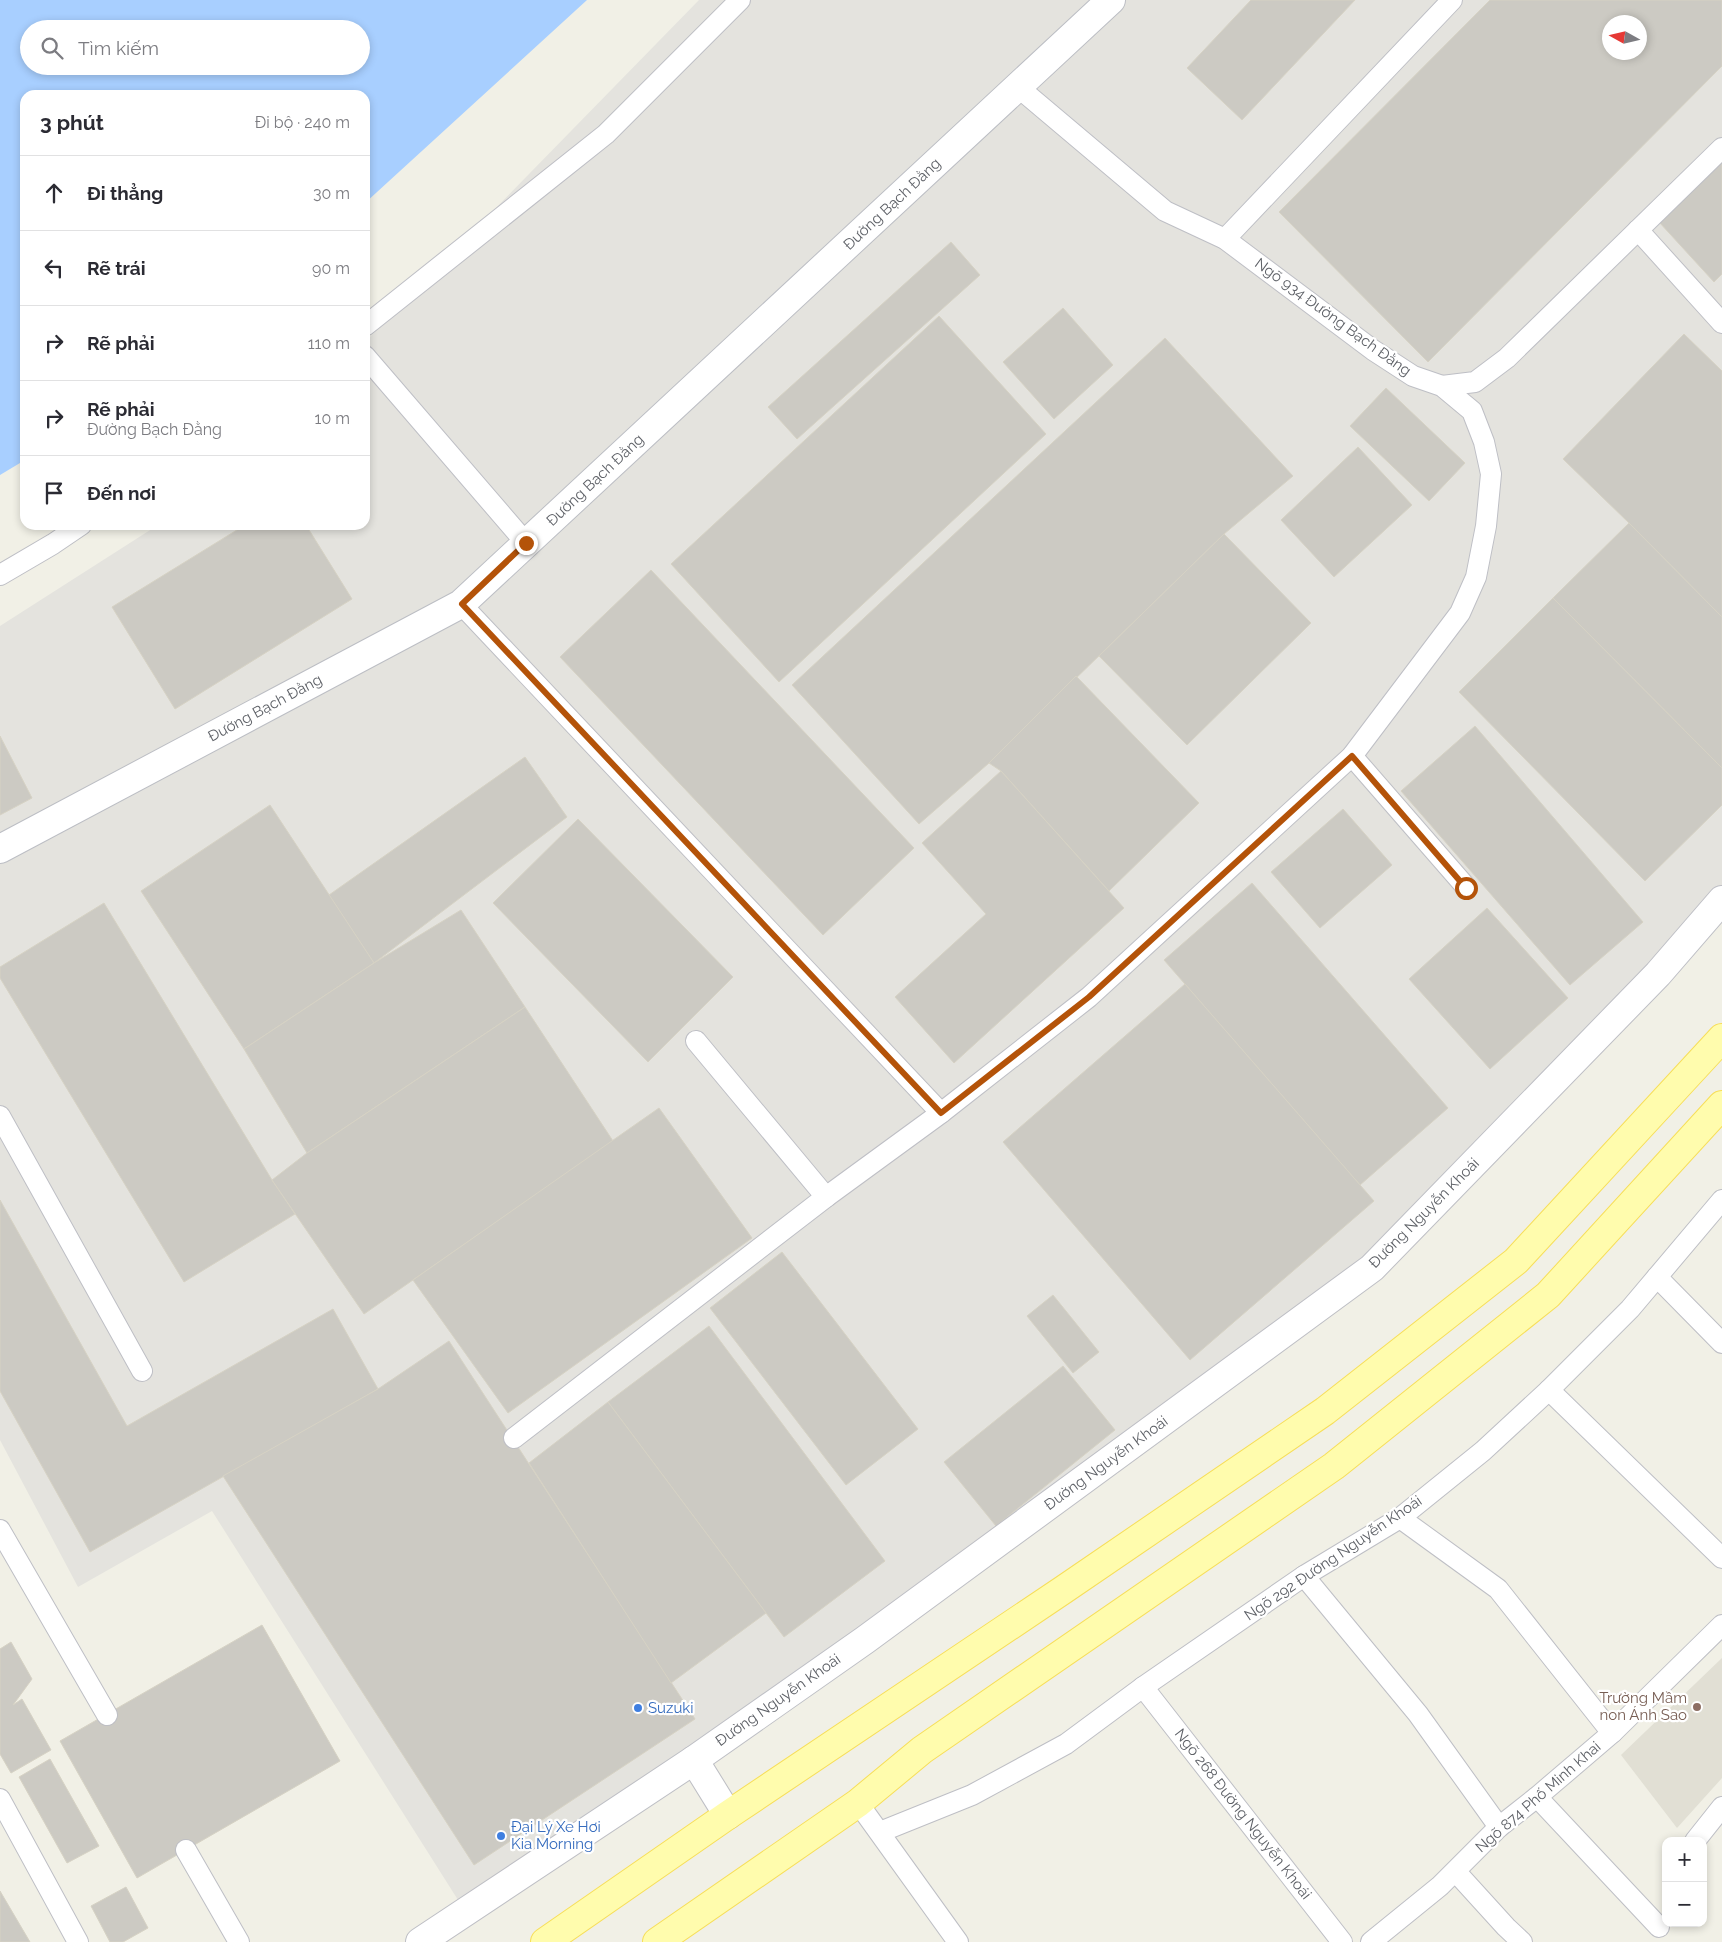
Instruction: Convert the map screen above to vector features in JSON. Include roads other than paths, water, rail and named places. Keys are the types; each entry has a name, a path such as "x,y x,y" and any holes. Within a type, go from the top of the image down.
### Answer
{"main road":[{"path":"545,1942 728,1815 1055,1596 1325,1411 1516,1261 1722,1038"},
{"path":"658,1942 858,1803 922,1750 1334,1466 1548,1295 1722,1105"}],"street":[{"name":"Đường Bạch Đằng","path":"0,849 462,604 1111,0"},
{"name":"Đường Nguyễn Khoái","path":"420,1942 694,1760 864,1640 1372,1268 1658,974 1722,900"},
{"path":"694,1760 728,1815"}],"lane":[{"path":"370,322 606,134 740,0"},
{"path":"1225,240 1452,0"},
{"name":"Ngõ 934 Đường Bạch Đằng","path":"514,1438 826,1197 941,1113 1089,997 1352,756 1460,613 1476,577 1486,526 1491,474 1484,442 1472,411 1442,386 1412,376 1225,240 1164,211 1018,87"},
{"path":"1442,386 1475,382 1506,358 1722,148"},
{"path":"1638,230 1722,323"},
{"path":"370,362 526,543"},
{"path":"0,575 74,530"},
{"path":"462,604 941,1113"},
{"path":"1352,756 1466,888"},
{"path":"696,1040 826,1197"},
{"path":"0,1116 142,1371"},
{"name":"Ngõ 292 Đường Nguyễn Khoái","path":"880,1832 972,1795 1066,1744 1143,1687 1304,1576 1400,1518 1484,1451 1549,1390 1630,1309 1722,1200"},
{"path":"1657,1277 1722,1343"},
{"path":"1549,1390 1722,1558"},
{"path":"1400,1518 1498,1589 1612,1733"},
{"path":"0,1530 107,1715"},
{"path":"1304,1576 1418,1714 1499,1827"},
{"name":"Ngõ 874 Phố Minh Khai","path":"1371,1942 1456,1872 1499,1827 1538,1797 1612,1733 1722,1625"},
{"name":"Ngõ 268 Đường Nguyễn Khoái","path":"1143,1687 1342,1942"},
{"path":"1538,1797 1664,1929"},
{"path":"0,1799 78,1942"},
{"path":"858,1803 958,1942"},
{"path":"1698,1837 1722,1807"},
{"path":"186,1850 239,1942"},
{"path":"1456,1872 1506,1928 1522,1942"}],"water":[{"path":"0,0 587,0 370,198 370,90 20,90 20,463 0,475"}],"place":[{"name":"Trường Mầm non Ánh Sao","path":"1697,1707"},
{"name":"Suzuki","path":"638,1708"},
{"name":"Đại Lý Xe Hơi Kia Morning","path":"501,1836"}]}
